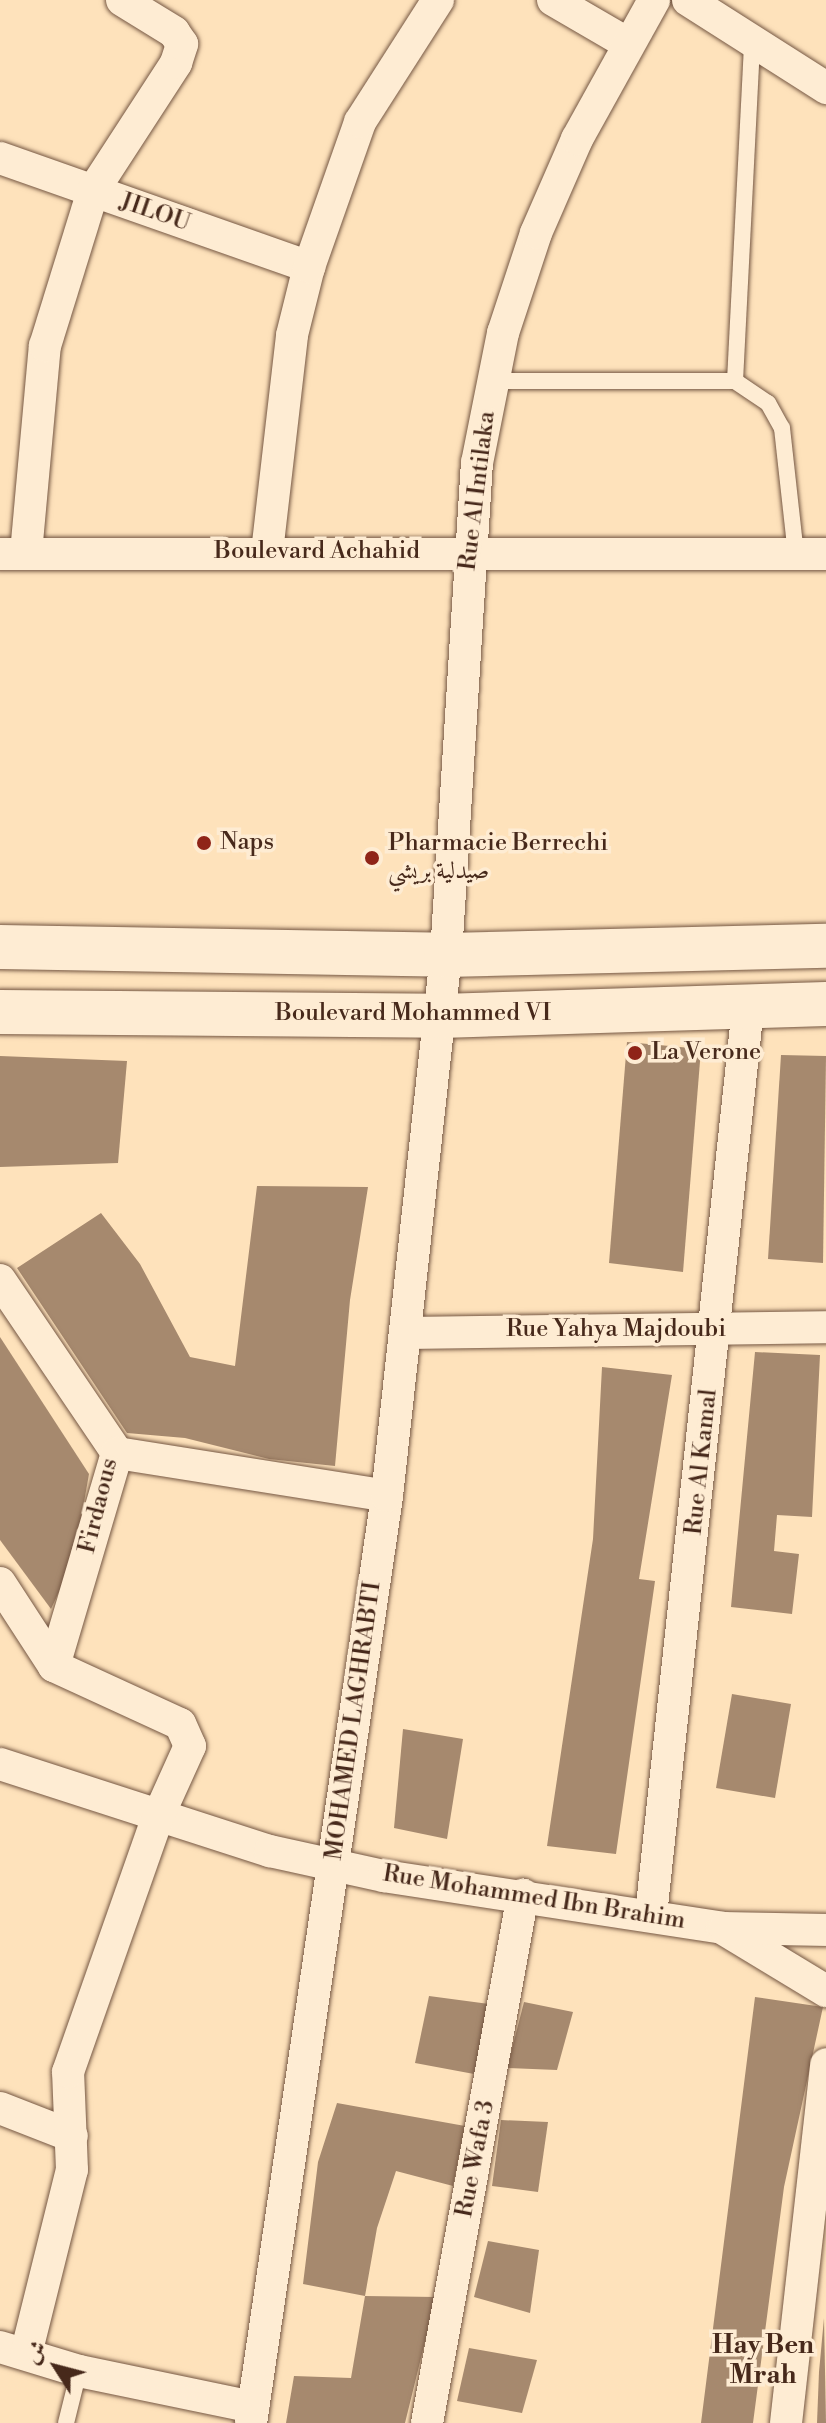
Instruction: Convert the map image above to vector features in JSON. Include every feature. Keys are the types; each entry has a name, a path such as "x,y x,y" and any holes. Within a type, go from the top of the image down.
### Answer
{"main road":[{"path":"0,947 446,955 826,946"},
{"name":"Boulevard Mohammed VI","path":"0,1012 441,1016 826,1004"}],"street":[{"path":"13,554 45,346 93,191 176,63 182,44 174,32 122,0"},
{"path":"267,552 292,335 309,267 360,122 438,0"},
{"path":"553,0 627,43"},
{"name":"Rue Al Intilaka","path":"441,1016 468,551 492,381 536,233 577,139 627,43 654,0"},
{"path":"688,0 826,88"},
{"name":"JILOU","path":"0,158 309,267"},
{"name":"Boulevard Achahid","path":"13,554 468,551 811,554"},
{"name":"Rue Al Kamal","path":"651,1915 748,1008"},
{"name":"MOHAMED LAGHRABTI","path":"252,2415 387,1496 441,1016"},
{"name":"Firdaous","path":"0,1280 117,1453 54,1666"},
{"name":"Rue Yahya Majdoubi","path":"405,1333 826,1327"},
{"path":"117,1453 387,1496"},
{"path":"0,1583 54,1666 180,1724 190,1746 157,1819 68,2072 66,2103 72,2136 63,2218 13,2350 79,2371 252,2415"},
{"name":"Rue Mohammed Ibn Brahim","path":"0,1764 157,1819 334,1865 722,1928 826,1991"},
{"name":"Rue Wafa 3","path":"427,2423 523,1895"},
{"path":"722,1928 826,1930"},
{"path":"786,2423 826,2064"},
{"path":"0,2108 72,2136"}],"lane":[{"path":"735,381 752,40"},
{"path":"492,381 735,381 768,403 782,428 811,554"},
{"path":"66,2423 79,2371"}],"building":[{"path":"627,1042 701,1049 683,1272 609,1263"},
{"path":"781,1055 826,1056 823,1263 768,1259"},
{"path":"0,1056 127,1061 118,1163 0,1167"},
{"path":"257,1186 368,1187 350,1300 335,1466 269,1459 185,1438 127,1433 17,1268 101,1213 140,1264 190,1357 235,1366"},
{"path":"0,1337 89,1474 74,1559 51,1609 0,1540"},
{"path":"755,1352 820,1355 812,1517 777,1515 774,1551 799,1554 792,1614 731,1607"},
{"path":"602,1367 672,1375 639,1579 655,1581 616,1854 547,1846 593,1539"},
{"path":"732,1694 791,1704 775,1798 716,1788"},
{"path":"403,1729 463,1739 447,1839 394,1828"},
{"path":"429,1996 489,2004 474,2074 415,2063"},
{"path":"755,1997 823,2007 784,2187 753,2423 701,2423"},
{"path":"524,2002 573,2012 557,2070 507,2068"},
{"path":"337,2103 465,2126 453,2186 396,2171 377,2228 365,2296 303,2284 318,2162"},
{"path":"501,2120 548,2122 538,2192 492,2186"},
{"path":"488,2241 539,2250 530,2313 474,2297"},
{"path":"365,2296 436,2297 405,2423 286,2423 294,2376 351,2378"},
{"path":"824,2318 826,2423 817,2423 819,2372"},
{"path":"469,2348 537,2360 522,2413 457,2401"}],"place":[{"name":"Naps","path":"204,843"},
{"name":"Pharmacie Berrechi صيدلية بريشي","path":"372,858"},
{"name":"La Verone","path":"635,1053"}],"district":[{"name":"Hay Ben Mrah","path":"763,2361"}]}
